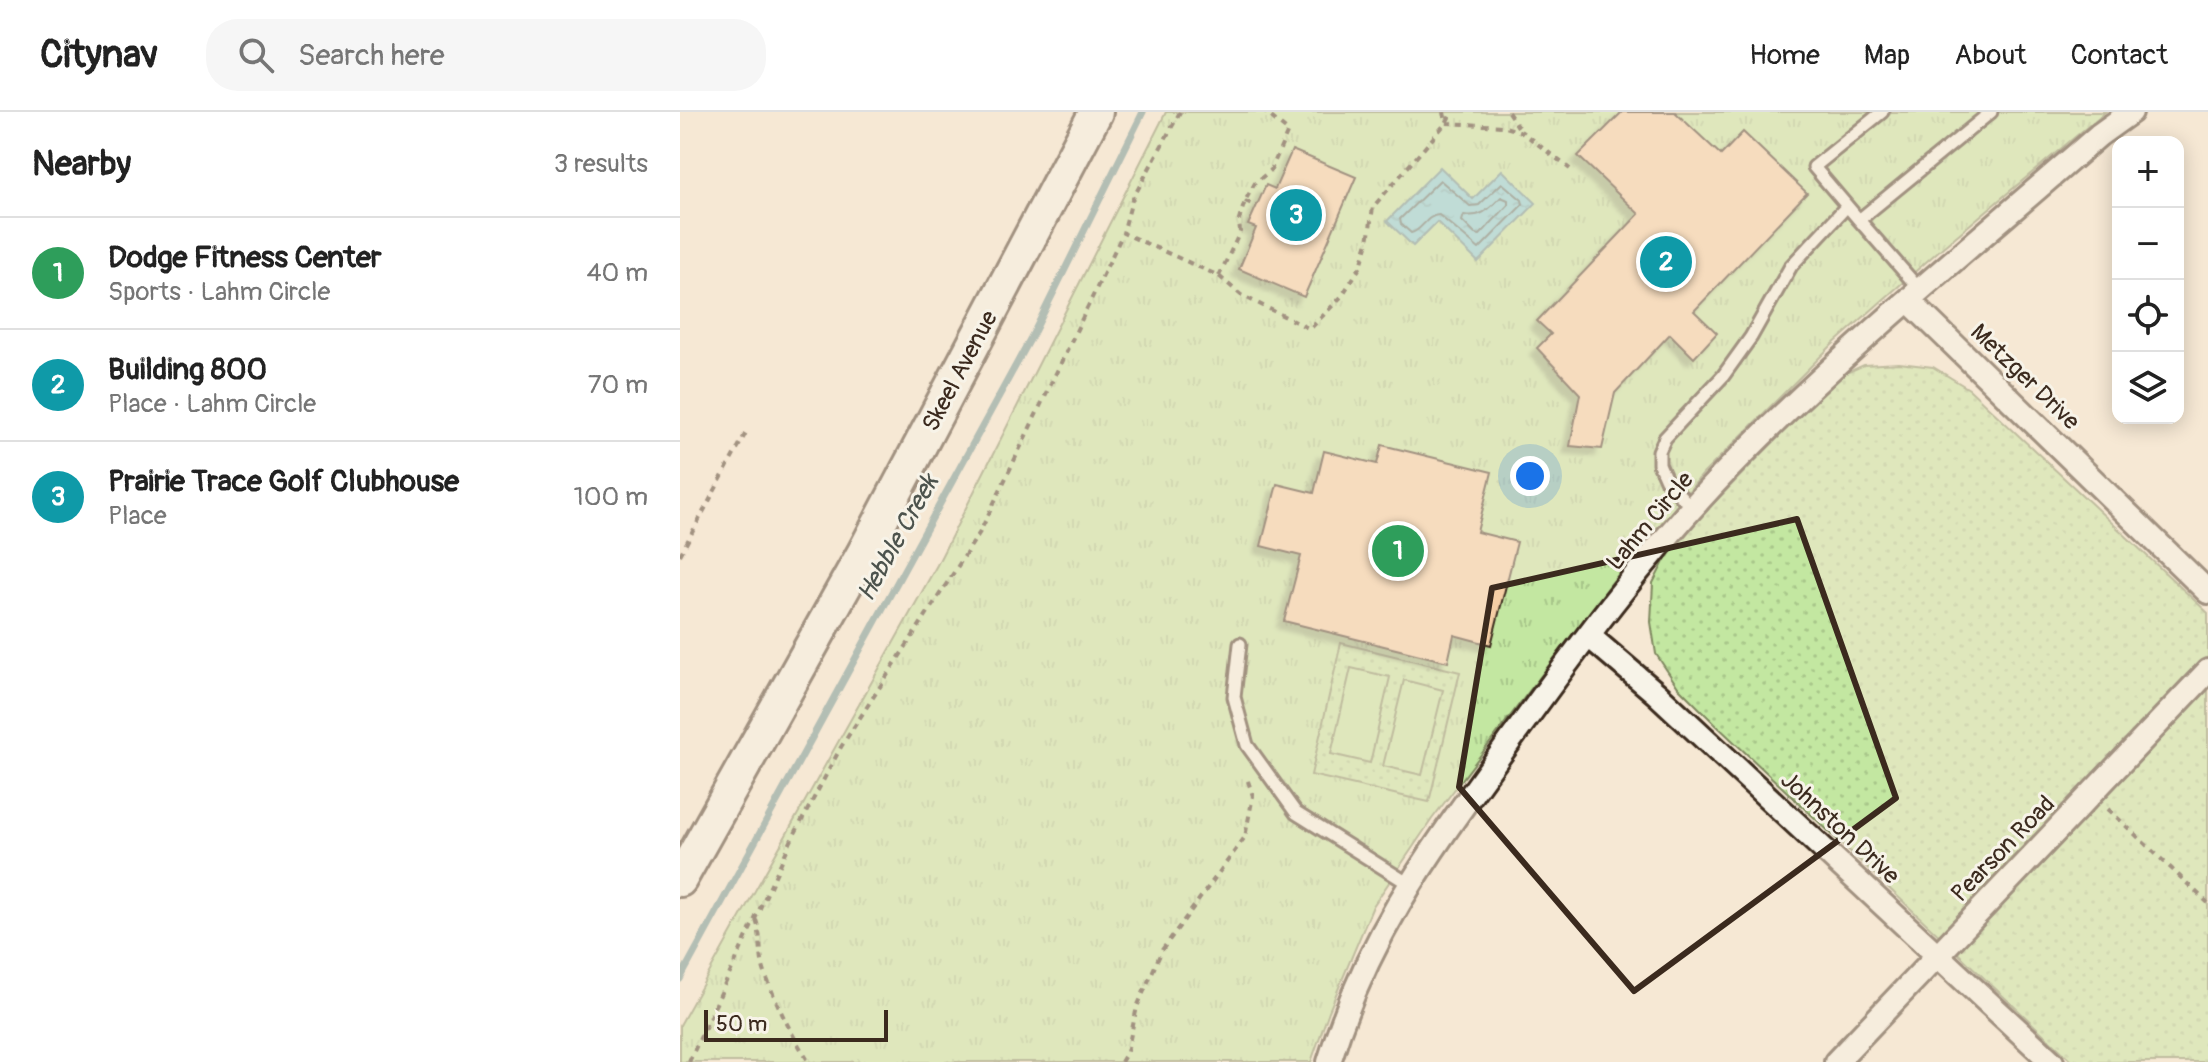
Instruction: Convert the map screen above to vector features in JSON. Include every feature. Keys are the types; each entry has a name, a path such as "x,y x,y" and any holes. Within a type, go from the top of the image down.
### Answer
{"street":[{"name":"Skeel Avenue","path":"680,880 864,552 1096,112"},
{"name":"Lahm Circle","path":"1329,1062 1376,941 1409,884 1522,724 1664,542 1737,460 1794,405 2099,135 2131,112"},
{"name":"Metzger Drive","path":"1915,296 2208,592"},
{"name":"Johnston Drive","path":"1589,636 1657,694 2052,1062"},
{"name":"Pearson Road","path":"1836,1062 2208,671"}],"lane":[{"path":"1882,112 1814,167 1859,220 1915,296"},
{"path":"1859,220 1989,113"},
{"path":"1693,509 1666,480 1659,464 1659,451 1665,438 1723,376 1751,337 1791,266 1847,206"},
{"path":"1240,644 1234,697 1247,745 1296,813 1409,884"}],"path":[{"path":"689,1062 791,841 841,747 980,532 1123,233 1132,200 1180,112"},
{"path":"1219,276 1240,232 1239,220 1245,201 1255,183 1271,170 1288,131 1265,112"},
{"path":"1444,112 1446,123"},
{"path":"1123,233 1219,276 1241,295 1310,329 1341,297 1361,266 1373,207 1446,123 1452,112"},
{"path":"1508,112 1522,132 1570,169"},
{"path":"1446,123 1502,126 1522,132"},
{"path":"1245,201 1257,206"},
{"path":"680,555 748,429"},
{"path":"1121,1062 1127,1052 1137,1007 1162,950 1245,837 1253,796 1245,772"},
{"path":"2092,793 2208,903"},
{"path":"756,920 762,936 763,967 782,1012 809,1062"}],"highlighted area":[{"path":"1797,519 1896,798 1634,991 1459,787 1492,588"}],"green space":[{"path":"1166,112 2105,112 1943,247 1832,345 1703,474 1613,581 1432,819 1373,906 1311,1062 680,1062 680,1025 937,565"},
{"path":"1899,363 1933,367 1969,389 2208,613 2208,1062 2073,1062 1715,724 1678,687 1656,654 1651,622 1653,583 1672,546 1837,377 1864,365"},
{"path":"1341,643 1460,672 1429,802 1311,775"},
{"path":"1351,668 1390,677 1370,763 1331,754"},
{"path":"1404,680 1443,690 1422,775 1383,766"}],"water":[{"path":"1440,167 1473,199 1502,170 1536,203 1478,262 1437,222 1413,246 1387,221"}],"building":[{"path":"1622,112 1675,112 1721,155 1743,132 1807,193 1694,311 1717,333 1694,358 1670,334 1615,393 1602,449 1570,446 1580,394 1537,348 1551,334 1537,321 1639,214 1578,156"},
{"path":"1292,150 1356,177 1304,297 1239,269 1256,228 1248,225 1266,185 1275,189"},
{"path":"1382,445 1492,472 1477,532 1517,542 1491,645 1454,635 1448,662 1284,621 1301,556 1261,546 1277,484 1314,493 1324,451 1377,464"}],"waterway":[{"name":"Hebble Creek","path":"680,979 1034,332 1143,112"}],"place":[{"name":"Prairie Trace Golf Clubhouse","path":"1296,215"},
{"name":"Building 800","path":"1666,262"},
{"name":"Dodge Fitness Center","path":"1398,551"}]}
